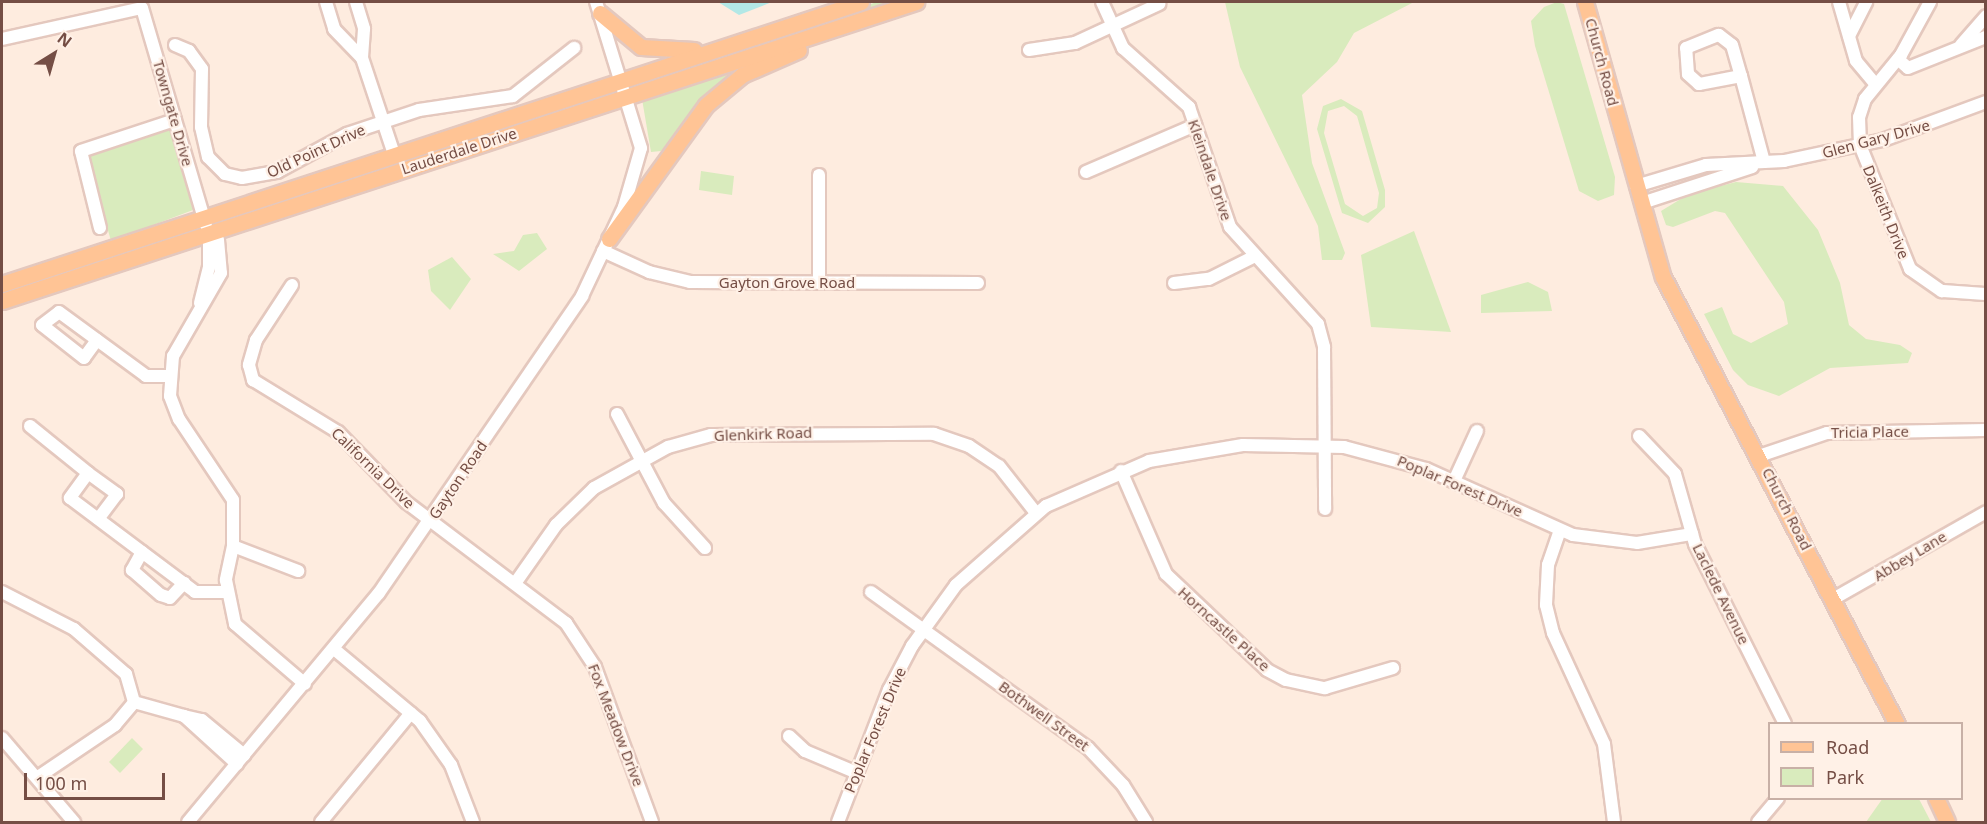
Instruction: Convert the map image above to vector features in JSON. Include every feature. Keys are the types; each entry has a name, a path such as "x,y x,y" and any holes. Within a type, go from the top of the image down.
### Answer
{"main road":[{"name":"Lauderdale Drive","path":"2,284 861,2"},
{"name":"Lauderdale Drive","path":"2,302 916,2"},
{"name":"Church Road","path":"1585,2 1636,186 1662,259 1673,272 1677,294 1896,722"},
{"path":"598,7 641,47 715,49"},
{"path":"606,245 669,149 722,90 752,69 870,17"},
{"path":"1937,800 1947,822"}],"street":[{"path":"326,2 334,29 362,58"},
{"path":"356,2 364,29 362,58 394,154"},
{"name":"Kleindale Drive","path":"1102,2 1112,28 1128,54 1179,94 1195,125 1224,213 1253,257 1309,309 1321,331 1325,509"},
{"path":"1839,2 1860,69 1876,86"},
{"path":"1849,36 1866,2"},
{"path":"1860,145 1859,117 1876,86 1898,59 1930,2"},
{"path":"1029,50 1075,43 1112,28 1159,4"},
{"name":"Gayton Road","path":"188,822 334,649 431,521 582,296 606,245 639,160 640,139 598,7"},
{"name":"Towngate Drive","path":"2,39 142,8 209,233 209,267 200,303 169,376"},
{"path":"1958,48 1986,16"},
{"path":"1741,76 1699,84 1688,74 1686,48 1695,41 1724,36 1741,76 1764,162"},
{"path":"1898,59 1908,68 1986,37"},
{"name":"Old Point Drive","path":"176,45 199,63 204,144 214,165 225,174 270,174 384,122 513,96 574,48"},
{"name":"Glen Gary Drive","path":"1636,186 1706,165 1764,162 1860,145 1985,103"},
{"path":"100,228 81,151 175,120"},
{"path":"1086,172 1195,125"},
{"name":"Dalkeith Drive","path":"1860,145 1910,269 1942,291 1986,294"},
{"name":"Glen Gary Drive","path":"1642,203 1764,162"},
{"path":"819,175 819,283"},
{"name":"Gayton Grove Road","path":"606,245 649,272 690,282 978,283"},
{"path":"1174,283 1209,279 1253,257"},
{"name":"California Drive","path":"292,285 256,340 249,366 253,380 338,432 393,490 431,521"},
{"path":"97,340 146,376 169,376 180,419 231,494 233,546 227,592 235,624 305,684"},
{"path":"617,414 664,503 705,548"},
{"path":"30,426 117,494 98,519"},
{"name":"Tricia Place","path":"1759,456 1827,433 1986,430"},
{"path":"1454,481 1477,431"},
{"name":"Glenkirk Road","path":"516,582 575,505 641,460 688,440 733,432 924,432 985,456 1010,477 1036,513"},
{"name":"Laclede Avenue","path":"1639,436 1675,474 1692,534 1785,722"},
{"name":"Poplar Forest Drive","path":"838,822 889,690 923,629 976,564 1036,513 1121,471 1221,447 1325,446 1384,454 1454,481 1560,530 1628,543 1692,534"},
{"name":"Horncastle Place","path":"1121,471 1166,574 1267,670 1286,680 1326,688 1393,668"},
{"path":"88,473 70,498 195,592 227,592"},
{"name":"Abbey Lane","path":"1833,599 1986,512"},
{"name":"Fox Meadow Drive","path":"431,521 552,608 588,653 652,822"},
{"path":"1560,530 1548,565 1546,605 1553,633 1604,744 1614,822"},
{"path":"233,546 298,571"},
{"path":"142,552 132,570 153,589 170,598 184,584"},
{"path":"2,592 74,629 126,674 134,702"},
{"name":"Bothwell Street","path":"872,592 1088,748 1123,785 1146,822"},
{"path":"334,649 411,713 445,754 473,822"},
{"path":"134,702 184,717 241,760"},
{"path":"38,777 114,725 134,702"},
{"path":"321,822 411,713"},
{"path":"789,736 805,751 857,772"},
{"path":"2,738 38,777 74,822"},
{"path":"1758,822 1776,800"}],"green space":[{"path":"877,2 894,2 719,58 774,35"},
{"path":"1225,2 1414,2 1354,33 1337,62 1302,95 1312,163 1345,253 1342,260 1322,260 1318,226 1240,67"},
{"path":"1557,2 1564,4 1615,177 1614,195 1598,201 1579,191 1535,46 1531,21 1544,7"},
{"path":"741,64 661,151 651,152 642,99"},
{"path":"1341,99 1362,111 1385,190 1385,207 1368,223 1342,213 1317,129 1323,106","holes":["1344,106 1357,116 1379,193 1377,208 1363,216 1345,204 1324,133 1328,111"]},
{"path":"170,126 193,210 111,241 87,155"},
{"path":"701,171 734,176 732,195 699,190"},
{"path":"1736,182 1783,186 1818,230 1840,283 1849,325 1866,339 1900,345 1912,353 1908,363 1830,368 1779,396 1748,385 1733,370 1704,314 1722,307 1733,334 1751,343 1788,324 1784,302 1725,213 1715,211 1673,227 1666,225 1661,211 1689,194"},
{"path":"1414,231 1451,332 1371,327 1361,255"},
{"path":"537,233 547,249 519,271 493,254 514,251 523,235"},
{"path":"452,257 471,279 450,310 431,291 428,270"},
{"path":"1528,282 1548,292 1552,311 1481,313 1481,295"},
{"path":"132,738 143,749 120,773 109,762"},
{"path":"1882,800 1920,800 1931,822 1866,822"}],"water":[{"path":"718,2 772,2 739,15"}]}
